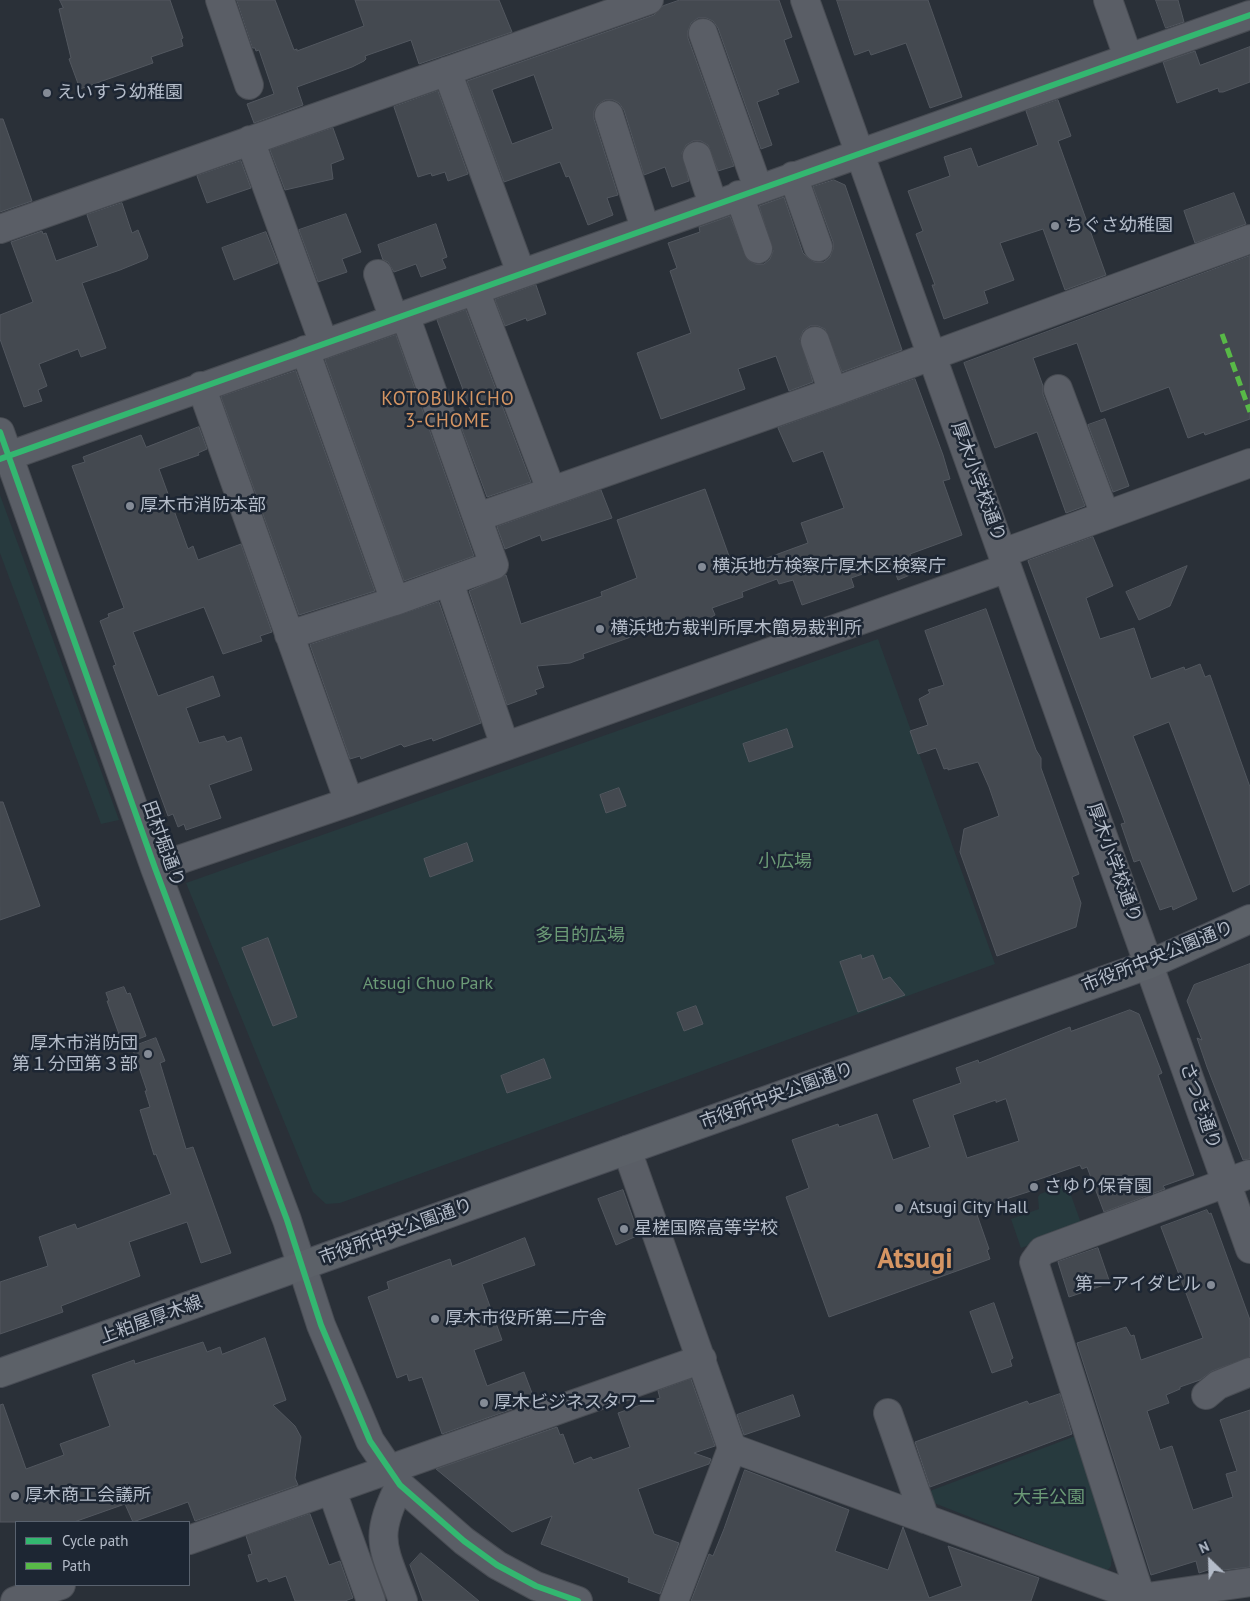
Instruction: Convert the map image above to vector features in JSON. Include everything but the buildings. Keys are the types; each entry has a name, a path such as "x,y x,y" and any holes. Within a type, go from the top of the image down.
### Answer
{"main road":[{"name":"市役所中央公園通り","path":"302,1266 1150,964 1250,919"},
{"name":"上粕屋厚木線","path":"0,1373 302,1266"}],"street":[{"path":"220,0 249,85"},
{"path":"0,229 649,0"},
{"name":"厚木小学校通り","path":"806,0 1150,964"},
{"path":"1108,0 1128,57"},
{"path":"3,449 201,386 400,317 748,191 1128,57 1233,12"},
{"path":"703,33 722,57 758,249"},
{"path":"447,72 521,273"},
{"path":"609,115 645,228"},
{"path":"250,140 395,601"},
{"path":"697,156 713,204"},
{"path":"793,176 818,247"},
{"path":"478,516 833,392 1250,240"},
{"path":"290,635 395,601 494,564 478,516 400,317 378,274"},
{"path":"475,290 551,490"},
{"path":"816,341 833,392"},
{"path":"201,386 349,802"},
{"path":"1058,389 1105,516"},
{"name":"田村堀通り","path":"3,449 302,1266 321,1325 354,1407 370,1441 394,1477 464,1541 497,1565 536,1586 578,1601"},
{"path":"156,868 349,802 504,746 1005,560 1105,516 1250,463"},
{"path":"449,582 504,746"},
{"name":"さつき通り","path":"1150,964 1238,1179 1250,1249"},
{"path":"627,1150 732,1448 674,1601"},
{"path":"1141,1600 1034,1262 1042,1251 1238,1179"},
{"path":"190,1540 332,1490 394,1477 702,1359"},
{"path":"1206,1395 1218,1385 1250,1372"},
{"path":"888,1413 925,1519"},
{"path":"732,1448 1141,1600 1250,1582"},
{"path":"394,1477 383,1524 382,1542 403,1601"},
{"path":"332,1490 371,1601"},
{"path":"15,1601 58,1586"}],"green space":[{"path":"0,495 119,820 101,824 0,553"},
{"name":"Atsugi Chuo Park","path":"878,639 995,964 340,1203 326,1204 313,1192 186,883"},
{"path":"1067,1184 1082,1226 1021,1248 1011,1219 1039,1209 1038,1197 1040,1194"},
{"name":"大手公園","path":"1078,1435 1113,1541 1111,1566 1107,1571 924,1499 922,1494"}],"marked path":[{"path":"1222,334 1250,412"}],"cycle path":[{"path":"0,459 1250,15"},
{"path":"0,432 155,868 287,1220 321,1325 370,1441 400,1485 464,1541 497,1565 536,1586 578,1601"}],"place":[{"name":"えいすう幼稚園","path":"47,93"},
{"name":"ちぐさ幼稚園","path":"1055,226"},
{"name":"厚木市消防本部","path":"130,506"},
{"name":"横浜地方検察庁厚木区検察庁","path":"702,567"},
{"name":"横浜地方裁判所厚木簡易裁判所","path":"600,629"},
{"name":"厚木市消防団 第１分団第３部","path":"148,1054"},
{"name":"さゆり保育園","path":"1034,1187"},
{"name":"Atsugi City Hall","path":"899,1208"},
{"name":"星槎国際高等学校","path":"624,1229"},
{"name":"第一アイダビル","path":"1211,1285"},
{"name":"厚木市役所第二庁舎","path":"435,1319"},
{"name":"厚木ビジネスタワー","path":"484,1403"},
{"name":"厚木商工会議所","path":"15,1496"}],"district":[{"name":"KOTOBUKICHO 3-CHOME","path":"448,411"},
{"name":"Atsugi","path":"915,1260"}],"park label":[{"name":"小広場","path":"785,862"},
{"name":"多目的広場","path":"580,936"}]}
